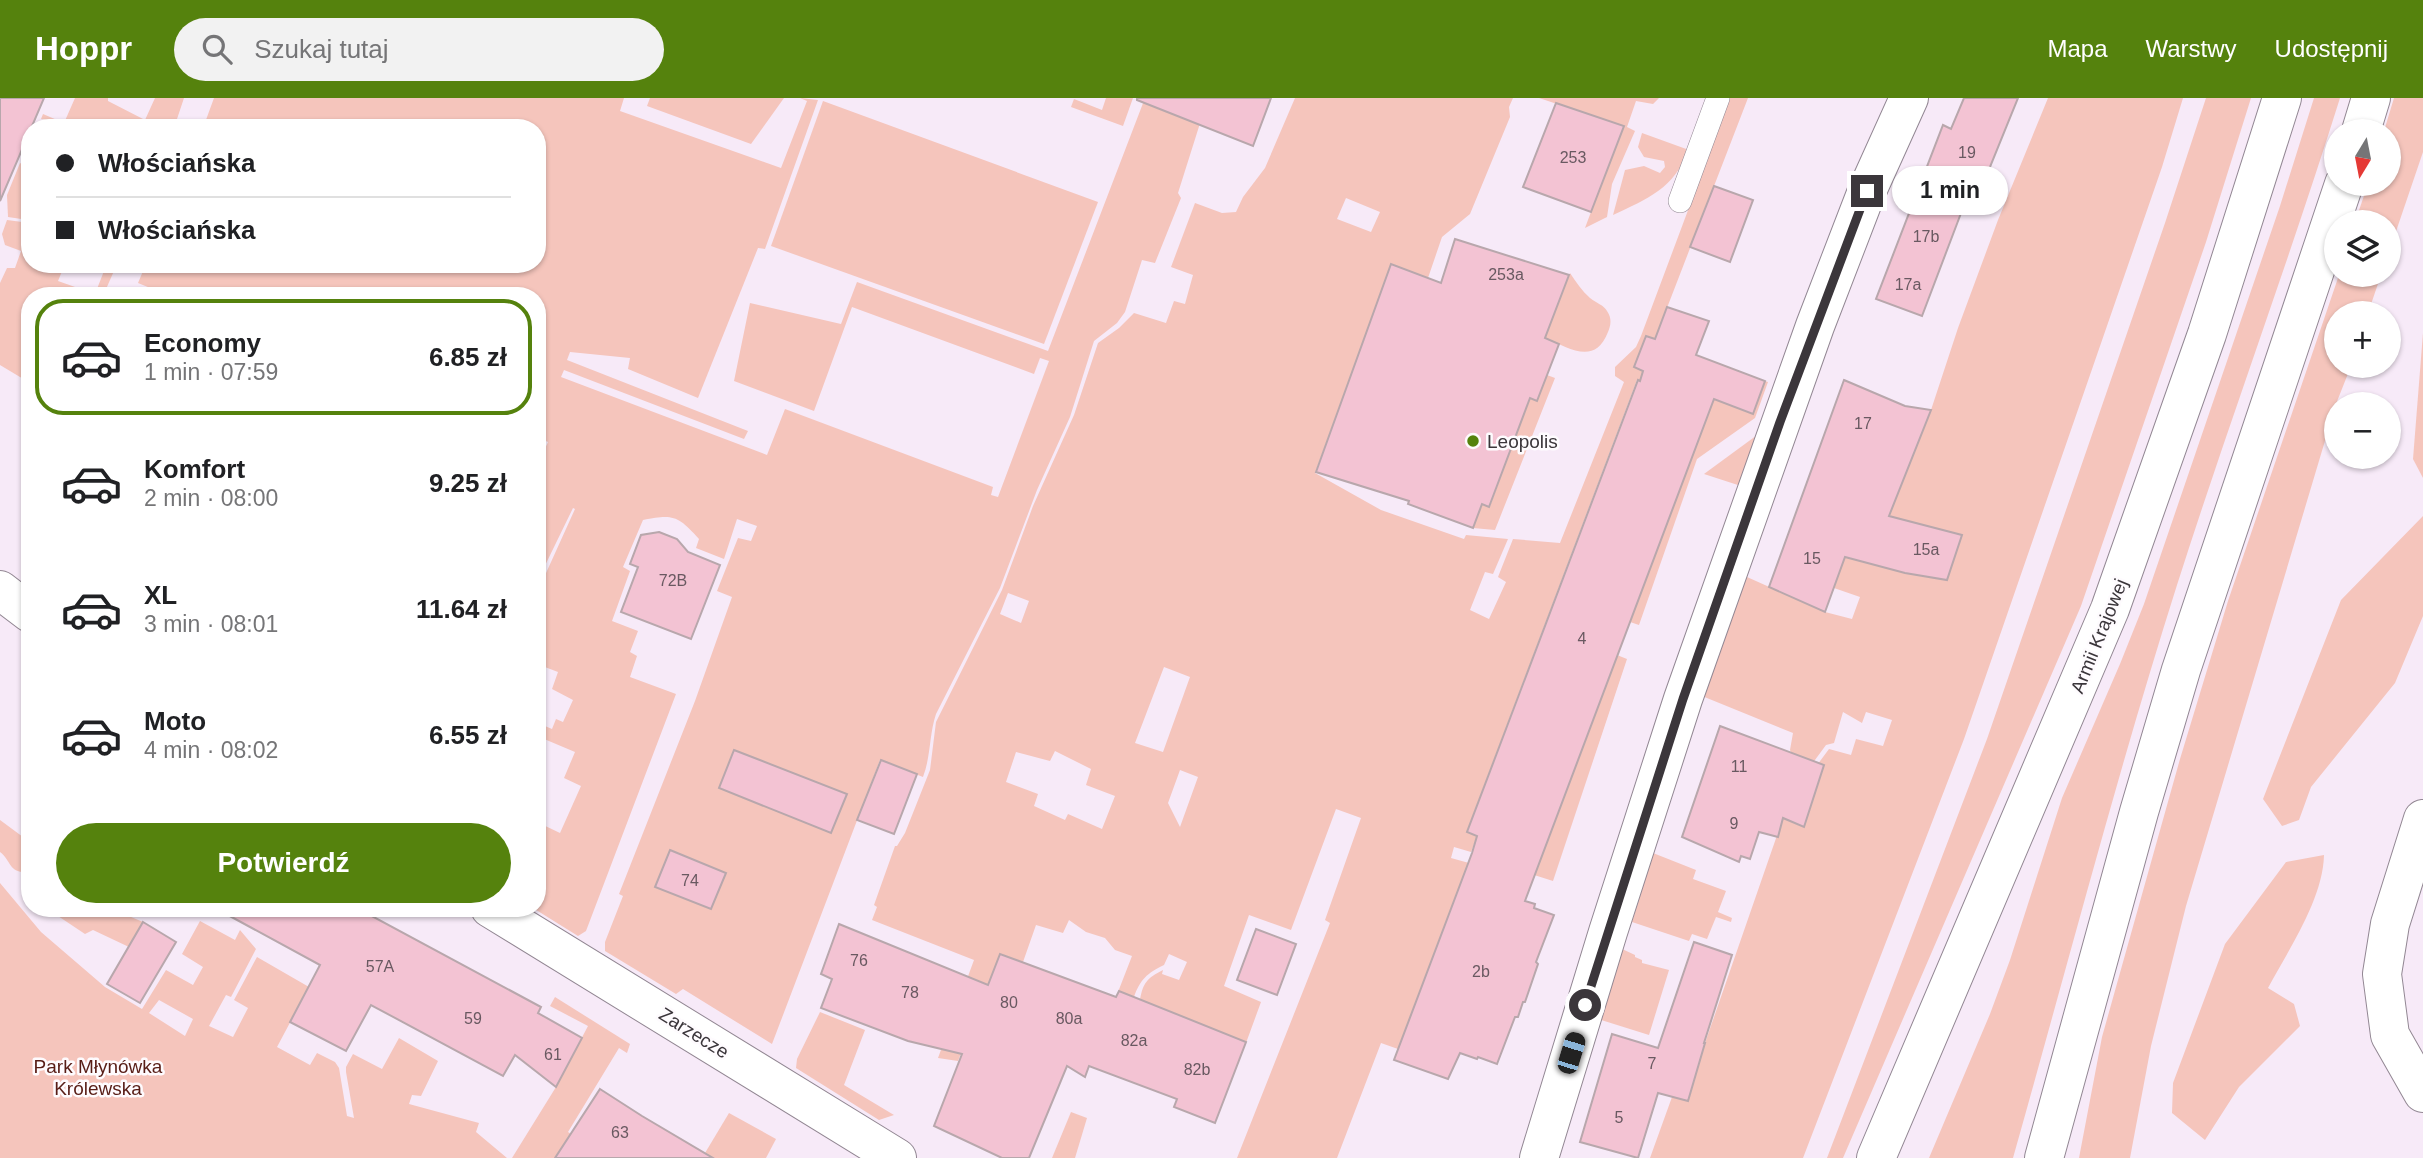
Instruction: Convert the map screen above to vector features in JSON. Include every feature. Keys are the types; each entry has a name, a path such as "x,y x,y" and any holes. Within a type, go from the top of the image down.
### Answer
{"main road":[{"path":"1539,1158 1683,699 1815,326 1867,191 1909,98"},
{"name":"Armii Krajowej","path":"1876,1158 2110,609 2207,334 2282,98"},
{"path":"2365,119 2371,98"},
{"path":"2044,1158 2181,670 2340,196"},
{"path":"0,590 21,606"},
{"path":"2423,819 2390,924 2382,974 2390,1035 2423,1093"},
{"name":"Zarzecze","path":"505,917 897,1158"}],"lane":[{"path":"1680,201 1718,98"}],"green space":[{"path":"75,98 108,98 108,101 143,119 66,119"},
{"path":"155,98 184,98 177,119 145,119"},
{"path":"214,98 624,98 620,111 781,168 807,101 800,98 818,100 765,249 758,248 698,398 628,369 630,358 570,352 567,360 748,431 744,439 564,370 561,377 767,455 785,409 993,487 991,495 998,497 1049,361 1040,358 1034,374 852,307 814,411 734,381 750,303 841,324 857,282 1048,351 1145,98 1208,98 1178,193 1181,198 1155,263 1142,260 1125,312 1117,323 1094,341 1070,417 1037,490 1000,588 936,714 923,777 880,760 772,1044 683,989 676,994 605,951 605,942 623,896 619,894 695,701 732,597 717,591 738,538 751,541 757,526 737,519 724,559 696,548 699,539 680,521 669,517 643,520 623,567 630,571 612,621 638,631 630,652 637,656 630,677 676,694 586,931 578,936 546,916 546,826 560,833 581,786 564,778 575,752 546,740 546,726 552,729 556,719 563,722 573,700 552,689 558,672 546,667 546,573 575,509 573,508 546,564 546,287 148,287 138,283 142,273 546,273 546,119 206,119"},
{"path":"650,98 784,98 751,144 647,106"},
{"path":"1106,98 1133,98 1123,126 1071,107 1074,99 1102,110"},
{"path":"1295,98 1513,98 1509,107 1510,117 1470,214 1442,237 1428,278 1391,265 1315,473 1381,510 1464,539 1466,535 1508,539 1493,574 1485,572 1470,610 1489,619 1506,582 1498,577 1513,539 1560,543 1624,382 1615,376 1615,367 1636,347 1641,336 1730,98 1748,98 1655,339 1666,390 1637,380 1467,831 1477,836 1471,852 1454,847 1451,858 1469,863 1398,1049 1381,1043 1337,1158 1237,1158 1330,923 1325,920 1361,818 1336,809 1291,930 1249,915 1224,986 1261,1002 1246,1043 1140,1000 1144,985 1149,979 1163,970 1162,974 1179,980 1187,962 1169,954 1164,965 1142,982 1134,997 1118,992 1132,956 1115,950 1105,938 1086,932 1069,920 1063,933 1036,925 1023,962 1000,954 958,1061 938,1058 974,960 872,920 877,907 874,905 895,846 905,833 930,770 936,722 1002,590 1033,506 1074,415 1098,343 1134,313 1166,323 1174,301 1185,304 1193,275 1171,267 1195,203 1222,213 1236,212 1243,197 1265,168","holes":["1346,198 1380,212 1371,232 1337,219","1008,593 1029,601 1021,623 1000,614","1164,667 1190,677 1163,752 1135,743","1055,751 1091,769 1086,785 1115,796 1102,829 1068,814 1065,820 1034,806 1038,794 1006,782 1016,752 1050,761","1180,770 1198,777 1180,827 1168,803"]},
{"path":"1539,98 1659,98 1653,104 1636,101 1627,127 1635,131 1612,184 1607,217 1585,228 1623,126"},
{"path":"2048,98 2183,98 2162,167 1964,739 1803,1158 1650,1158 1672,1097 1688,1101 1705,1043 1783,818 1803,827 1806,780 1829,749 1851,755 1856,739 1883,746 1892,720 1866,712 1862,723 1843,712 1834,743 1826,745 1801,779 1790,750 1793,733 1702,696 1741,579 1747,577 1825,612 1852,619 1860,597 1834,588 1855,529 1894,502 1931,410 1998,220"},
{"path":"2206,98 2251,98 2206,242 2081,606 1843,1158 1827,1158 1987,739"},
{"path":"2314,98 2340,98 2333,119 2324,119 2324,147 2155,656 2013,1158 1929,1158 2010,960 2062,798 2144,604 2280,206"},
{"path":"2394,98 2423,98 2423,152 2401,217 2401,210 2359,210 2364,196 2401,196 2401,119 2388,119"},
{"path":"823,101 1098,202 1044,344 771,246"},
{"path":"43,114 55,119 41,119"},
{"path":"1642,133 1689,150 1675,174 1658,191 1613,215 1625,170 1644,166 1660,173 1665,167 1664,161 1644,157 1638,147"},
{"path":"20,163 21,219 8,217 7,195"},
{"path":"7,220 21,222 21,251 5,245 2,234"},
{"path":"21,251 21,273 61,273 58,281 75,287 21,287 21,378 0,365 0,283 7,268 15,268"},
{"path":"103,273 113,273 107,287 98,287"},
{"path":"1570,273 1584,292 1604,307 1610,316 1608,332 1596,349 1581,352 1545,338"},
{"path":"2335,287 2377,287 2372,301 2330,301"},
{"path":"2324,319 2324,378 2346,378 2341,392 2324,392 2324,444 2186,906 2151,1046 2130,1158 2079,1158 2102,1037 2180,759 2228,601"},
{"path":"2423,333 2423,478 2413,459"},
{"path":"1704,358 1693,390 1753,414 1765,381 1768,382 1755,418 1697,459 1639,625 1630,622 1699,363"},
{"path":"1547,375 1555,378 1495,530 1473,528 1482,504 1490,506 1530,398"},
{"path":"1764,430 1744,487 1704,474"},
{"path":"2423,516 2423,616 2395,683 2311,787 2299,820 2282,826 2263,799 2341,600"},
{"path":"1617,655 1627,659 1553,881 1531,874 1541,859"},
{"path":"0,820 21,836 21,872 14,869 0,852"},
{"path":"1653,853 1696,870 1693,879 1726,891 1718,912 1732,918 1731,922 1716,917 1707,939 1692,934 1689,941 1632,922"},
{"path":"2324,855 2318,889 2311,906 2268,988 2294,1004 2300,1026 2239,1087 2205,1140 2172,1113 2173,1083 2225,944 2286,862"},
{"name":"Park Młynówka Królewska","path":"0,883 21,908 21,917 28,917 41,932 105,987 142,1009 166,970 193,985 203,967 182,954 200,921 235,940 240,930 256,949 231,997 226,995 209,1026 233,1037 248,1008 234,1000 257,957 309,987 277,1047 310,1065 317,1053 335,1062 339,1068 347,1116 354,1118 346,1072 353,1054 382,1069 399,1038 438,1061 421,1096 412,1095 409,1104 479,1123 476,1132 507,1158 0,1158","holes":["159,1000 193,1019 185,1036 149,1013"]},
{"path":"60,917 131,917 143,922 129,947 93,930 85,934"},
{"path":"1620,948 1635,955 1642,963 1669,970 1649,1035 1598,1019"},
{"path":"555,997 630,1044 627,1053 619,1048 568,1132 574,1136 565,1142 555,1158 512,1158 556,1087 588,1026 550,1006"},
{"path":"820,1012 865,1030 844,1085 894,1115 879,1120 796,1068 797,1059"},
{"path":"1071,1112 1087,1118 1075,1158 1052,1158"},
{"path":"729,1113 776,1139 766,1158 702,1158"}],"building":[{"path":"0,98 44,98 35,119 21,119 21,152 0,201"},
{"path":"1137,98 1271,98 1253,146"},
{"path":"1964,98 2018,98 1975,204 1966,200 1922,316 1876,299 1943,125 1951,129"},
{"path":"1556,103 1624,126 1591,212 1523,187"},
{"path":"1714,186 1753,200 1730,262 1690,247"},
{"path":"1455,239 1569,275 1545,338 1559,344 1537,401 1530,398 1489,507 1482,504 1473,528 1408,504 1409,501 1316,472 1391,264 1441,283"},
{"path":"1667,307 1709,321 1696,355 1765,381 1753,414 1714,399 1525,901 1535,904 1534,908 1554,915 1536,962 1538,964 1525,1002 1518,1017 1515,1017 1497,1064 1460,1053 1448,1079 1394,1060 1472,853 1477,836 1467,832 1638,380 1640,381 1643,371 1634,367 1646,336 1655,339"},
{"path":"1844,380 1905,406 1931,410 1889,516 1962,535 1947,580 1905,573 1845,557 1825,612 1769,587"},
{"path":"659,532 677,539 688,552 720,565 691,639 621,612 638,567 630,564 641,535"},
{"path":"1720,726 1824,765 1804,827 1783,818 1778,837 1759,832 1750,859 1741,856 1739,862 1682,837"},
{"path":"734,750 847,794 831,833 719,788"},
{"path":"881,760 917,774 894,834 857,820"},
{"path":"670,850 726,873 711,909 655,887"},
{"path":"232,917 374,917 541,1007 538,1013 582,1038 556,1087 515,1055 503,1076 371,1005 346,1051 290,1022 320,965"},
{"path":"143,922 176,942 140,1003 107,984"},
{"path":"839,924 988,985 1000,954 1116,997 1119,991 1246,1042 1215,1123 1174,1107 1177,1099 1089,1066 1085,1077 1067,1066 1029,1158 1002,1158 934,1126 962,1054 908,1041 821,1008 832,979 821,974"},
{"path":"1256,929 1296,944 1277,995 1237,980"},
{"path":"1694,942 1732,955 1688,1101 1658,1093 1638,1158 1580,1142 1612,1034 1658,1048"},
{"path":"600,1089 642,1116 713,1158 555,1158"}],"place":[{"name":"Leopolis","path":"1473,441"}],"route":[{"path":"1585,1005 1683,699 1780,422 1867,191"}]}
